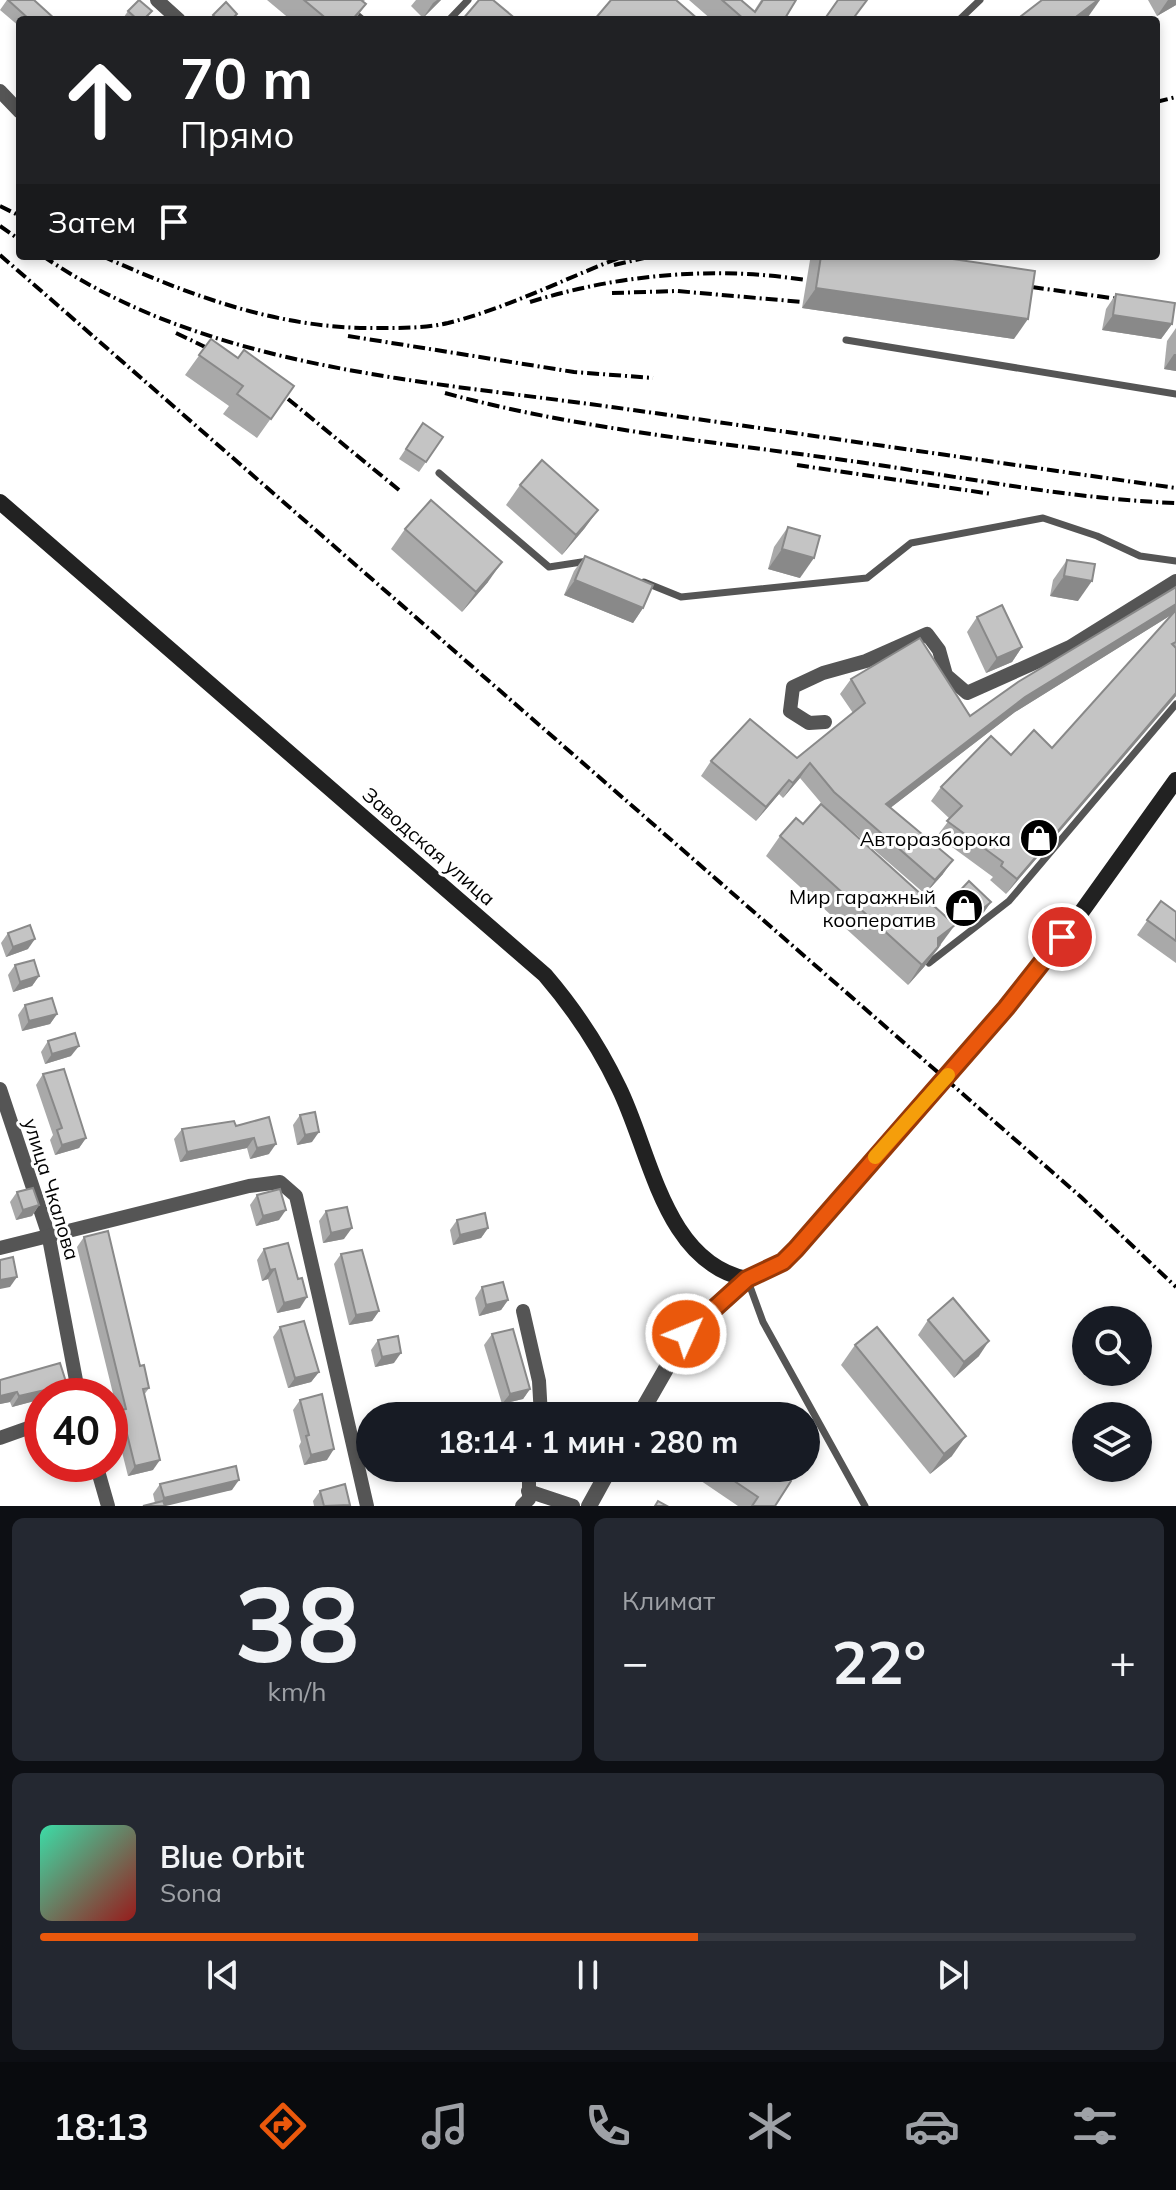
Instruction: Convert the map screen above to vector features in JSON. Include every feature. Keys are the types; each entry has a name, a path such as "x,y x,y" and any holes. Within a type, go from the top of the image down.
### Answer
{"main road":[{"name":"Заводская улица","path":"0,502 545,975 588,1030 620,1089 672,1218 695,1251 721,1271 747,1279"},
{"path":"747,1279 783,1262 796,1249 980,1038 1080,914 1176,780"}],"street":[{"path":"157,0 175,16"},
{"path":"0,91 16,108"},
{"path":"825,722 809,723 790,711 793,687 823,673 866,661 927,634 939,650 946,675 967,693 1070,647 1176,581"},
{"name":"улица Чкалова","path":"0,1089 48,1233 76,1378"},
{"path":"0,1248 48,1233 134,1217 249,1186 280,1182 296,1196 367,1506"},
{"path":"647,1402 686,1334 747,1279"},
{"path":"523,1311 539,1381 540,1402"},
{"path":"0,1438 24,1429"},
{"path":"101,1482 108,1506"},
{"path":"522,1506 529,1499 528,1482"},
{"path":"589,1506 602,1482"},
{"path":"528,1491 573,1506"}],"lane":[{"path":"339,0 358,16"},
{"path":"453,16 468,0"},
{"path":"963,16 980,0"},
{"path":"846,340 1176,394"},
{"path":"439,473 549,567 589,561 602,566"},
{"path":"628,576 681,597 867,578 911,543 1043,518 1097,536 1140,556 1176,561"},
{"path":"929,963 1009,901 1176,704"},
{"path":"747,1279 763,1322 865,1506"}],"building":[{"path":"8,0 34,0 52,16 26,16"},
{"path":"139,0 152,11 147,16 134,16 128,11"},
{"path":"304,0 361,0 366,4 356,16 323,16"},
{"path":"479,0 493,0 512,16 465,16"},
{"path":"611,0 676,0 694,16 597,16"},
{"path":"722,0 741,0 755,12 763,0 796,0 786,16 740,16"},
{"path":"838,0 867,0 855,16 827,16"},
{"path":"1042,0 1098,0 1077,16 1021,16"},
{"path":"226,2 237,14 235,16 213,15"},
{"path":"820,260 959,260 1035,271 1028,319 816,288"},
{"path":"1116,294 1175,303 1172,324 1113,315"},
{"path":"211,339 238,358 244,350 294,386 271,419 237,394 243,386 199,355"},
{"path":"423,423 443,437 426,462 406,449"},
{"path":"542,460 598,510 576,535 520,485"},
{"path":"431,500 502,562 476,592 405,529"},
{"path":"788,527 820,536 814,558 782,549"},
{"path":"585,556 653,585 643,608 575,580"},
{"path":"1067,560 1095,564 1092,581 1064,576"},
{"path":"1176,587 1176,604 1025,697 886,804 953,860 935,880 834,792 810,763 793,783 789,780 766,807 711,761 750,719 797,758 865,703 851,679 920,638 970,716 1018,682"},
{"path":"1002,605 1022,647 997,658 977,617"},
{"path":"1176,610 1176,642 1172,644 1176,648 1176,693 1017,879 1001,866 1003,862 947,821 962,806 941,787 991,736 1011,755 1034,730 1052,748"},
{"path":"821,804 955,925 938,938 938,947 922,965 780,836 796,818 803,824"},
{"path":"969,881 991,902 974,916 954,897"},
{"path":"1161,901 1176,912 1176,941 1147,920"},
{"path":"30,925 35,939 13,947 8,933"},
{"path":"34,960 39,976 20,982 15,965"},
{"path":"52,998 57,1014 29,1021 25,1005"},
{"path":"75,1033 79,1046 52,1054 48,1041"},
{"path":"64,1069 86,1138 62,1145 57,1130 62,1128 43,1074"},
{"path":"315,1112 319,1132 305,1135 300,1115"},
{"path":"269,1117 276,1144 257,1148 254,1138 187,1152 182,1129 234,1121 236,1126"},
{"path":"33,1188 39,1205 23,1210 17,1192"},
{"path":"280,1189 286,1210 263,1216 257,1195"},
{"path":"347,1207 352,1228 331,1233 326,1211"},
{"path":"485,1213 488,1228 460,1235 457,1220"},
{"path":"108,1231 140,1366 144,1365 149,1388 143,1389 160,1460 135,1466 128,1438 128,1378 118,1378 84,1237"},
{"path":"288,1243 298,1279 302,1278 307,1297 284,1303 275,1269 270,1270 264,1249"},
{"path":"362,1250 379,1311 356,1315 341,1254"},
{"path":"13,1257 17,1277 0,1280 0,1260"},
{"path":"503,1282 508,1300 486,1305 482,1287"},
{"path":"953,1298 989,1341 964,1362 928,1320"},
{"path":"304,1321 319,1372 295,1378 280,1327"},
{"path":"877,1327 966,1436 944,1454 855,1345"},
{"path":"513,1329 530,1389 510,1394 492,1334"},
{"path":"398,1336 401,1353 382,1357 378,1340"},
{"path":"60,1363 65,1378 24,1378 24,1395 19,1396 17,1392 0,1396 0,1380"},
{"path":"322,1394 334,1449 311,1455 300,1400"},
{"path":"236,1466 239,1480 164,1498 160,1484"},
{"path":"736,1482 790,1482 775,1506 752,1506 758,1497"},
{"path":"345,1484 350,1505 324,1506 320,1491"},
{"path":"163,1501 165,1506 143,1506"}],"railway":[{"path":"1160,101 1176,97"},
{"path":"0,206 16,214"},
{"path":"0,226 16,237"},
{"path":"0,255 1081,1197 1176,1287"},
{"path":"50,260 108,294 177,324 249,348 324,365 400,379 1176,488"},
{"path":"112,260 203,297 272,317 344,327 381,328 431,326 470,317 614,260"},
{"path":"614,265 636,260"},
{"path":"530,302 598,285 667,275 737,274 806,280"},
{"path":"1010,284 1176,307"},
{"path":"612,293 677,291 803,302"},
{"path":"176,333 226,357"},
{"path":"348,336 574,372 653,378"},
{"path":"271,385 399,490"},
{"path":"445,393 545,416 647,433 1054,492 1176,503"},
{"path":"797,465 992,494"}],"slow traffic":[{"path":"875,1157 948,1075"}],"place":[{"name":"Авторазборока","path":"1039,838"},
{"name":"Мир гаражный кооператив","path":"964,908"}],"route":[{"path":"686,1334 747,1279 783,1262 796,1249 1006,1008 1062,937"}]}
